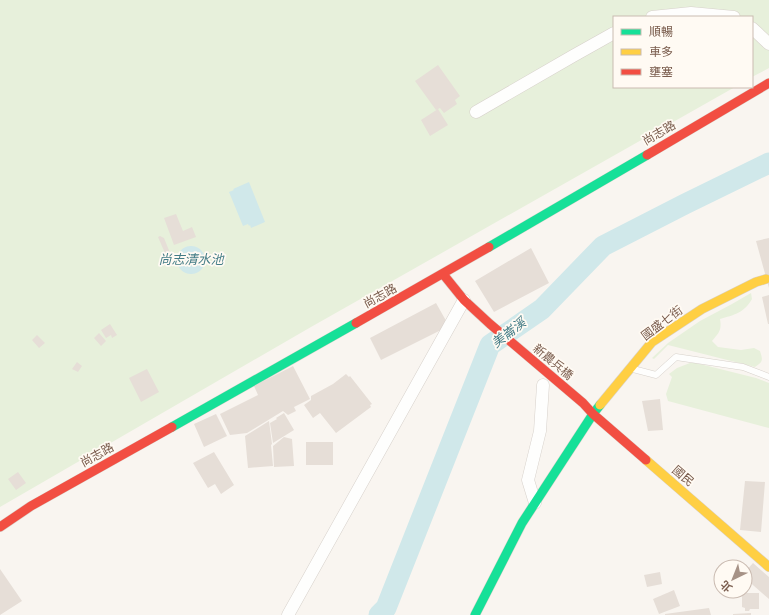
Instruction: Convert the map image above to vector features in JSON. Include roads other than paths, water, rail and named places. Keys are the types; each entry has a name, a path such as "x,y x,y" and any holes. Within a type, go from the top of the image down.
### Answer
{"street":[{"path":"662,16 691,13 723,16"},
{"path":"753,29 769,44"},
{"path":"476,112 613,34"},
{"name":"尚志路","path":"0,527 30,506 443,274 769,83"},
{"name":"新農兵橋","path":"443,274 464,300 490,324 583,403"},
{"name":"國盛七街","path":"475,615 522,523 535,502 593,414 652,342 702,309 756,282 766,280"},
{"path":"288,615 464,300"},
{"path":"535,502 528,480 540,431 543,384"},
{"name":"國民","path":"583,403 593,414 769,567"}],"lane":[{"path":"630,368 656,375 676,357 743,367 769,377"}],"water":[{"path":"249,182 265,222 251,228 248,224 243,226 229,192"},
{"name":"尚志清水池","path":"191,246 201,250 205,260 201,270 191,274 181,270 177,260 181,250"}],"waterway":[{"name":"美崙溪","path":"379,615 386,608 490,345 542,309 603,246 769,163"}]}
